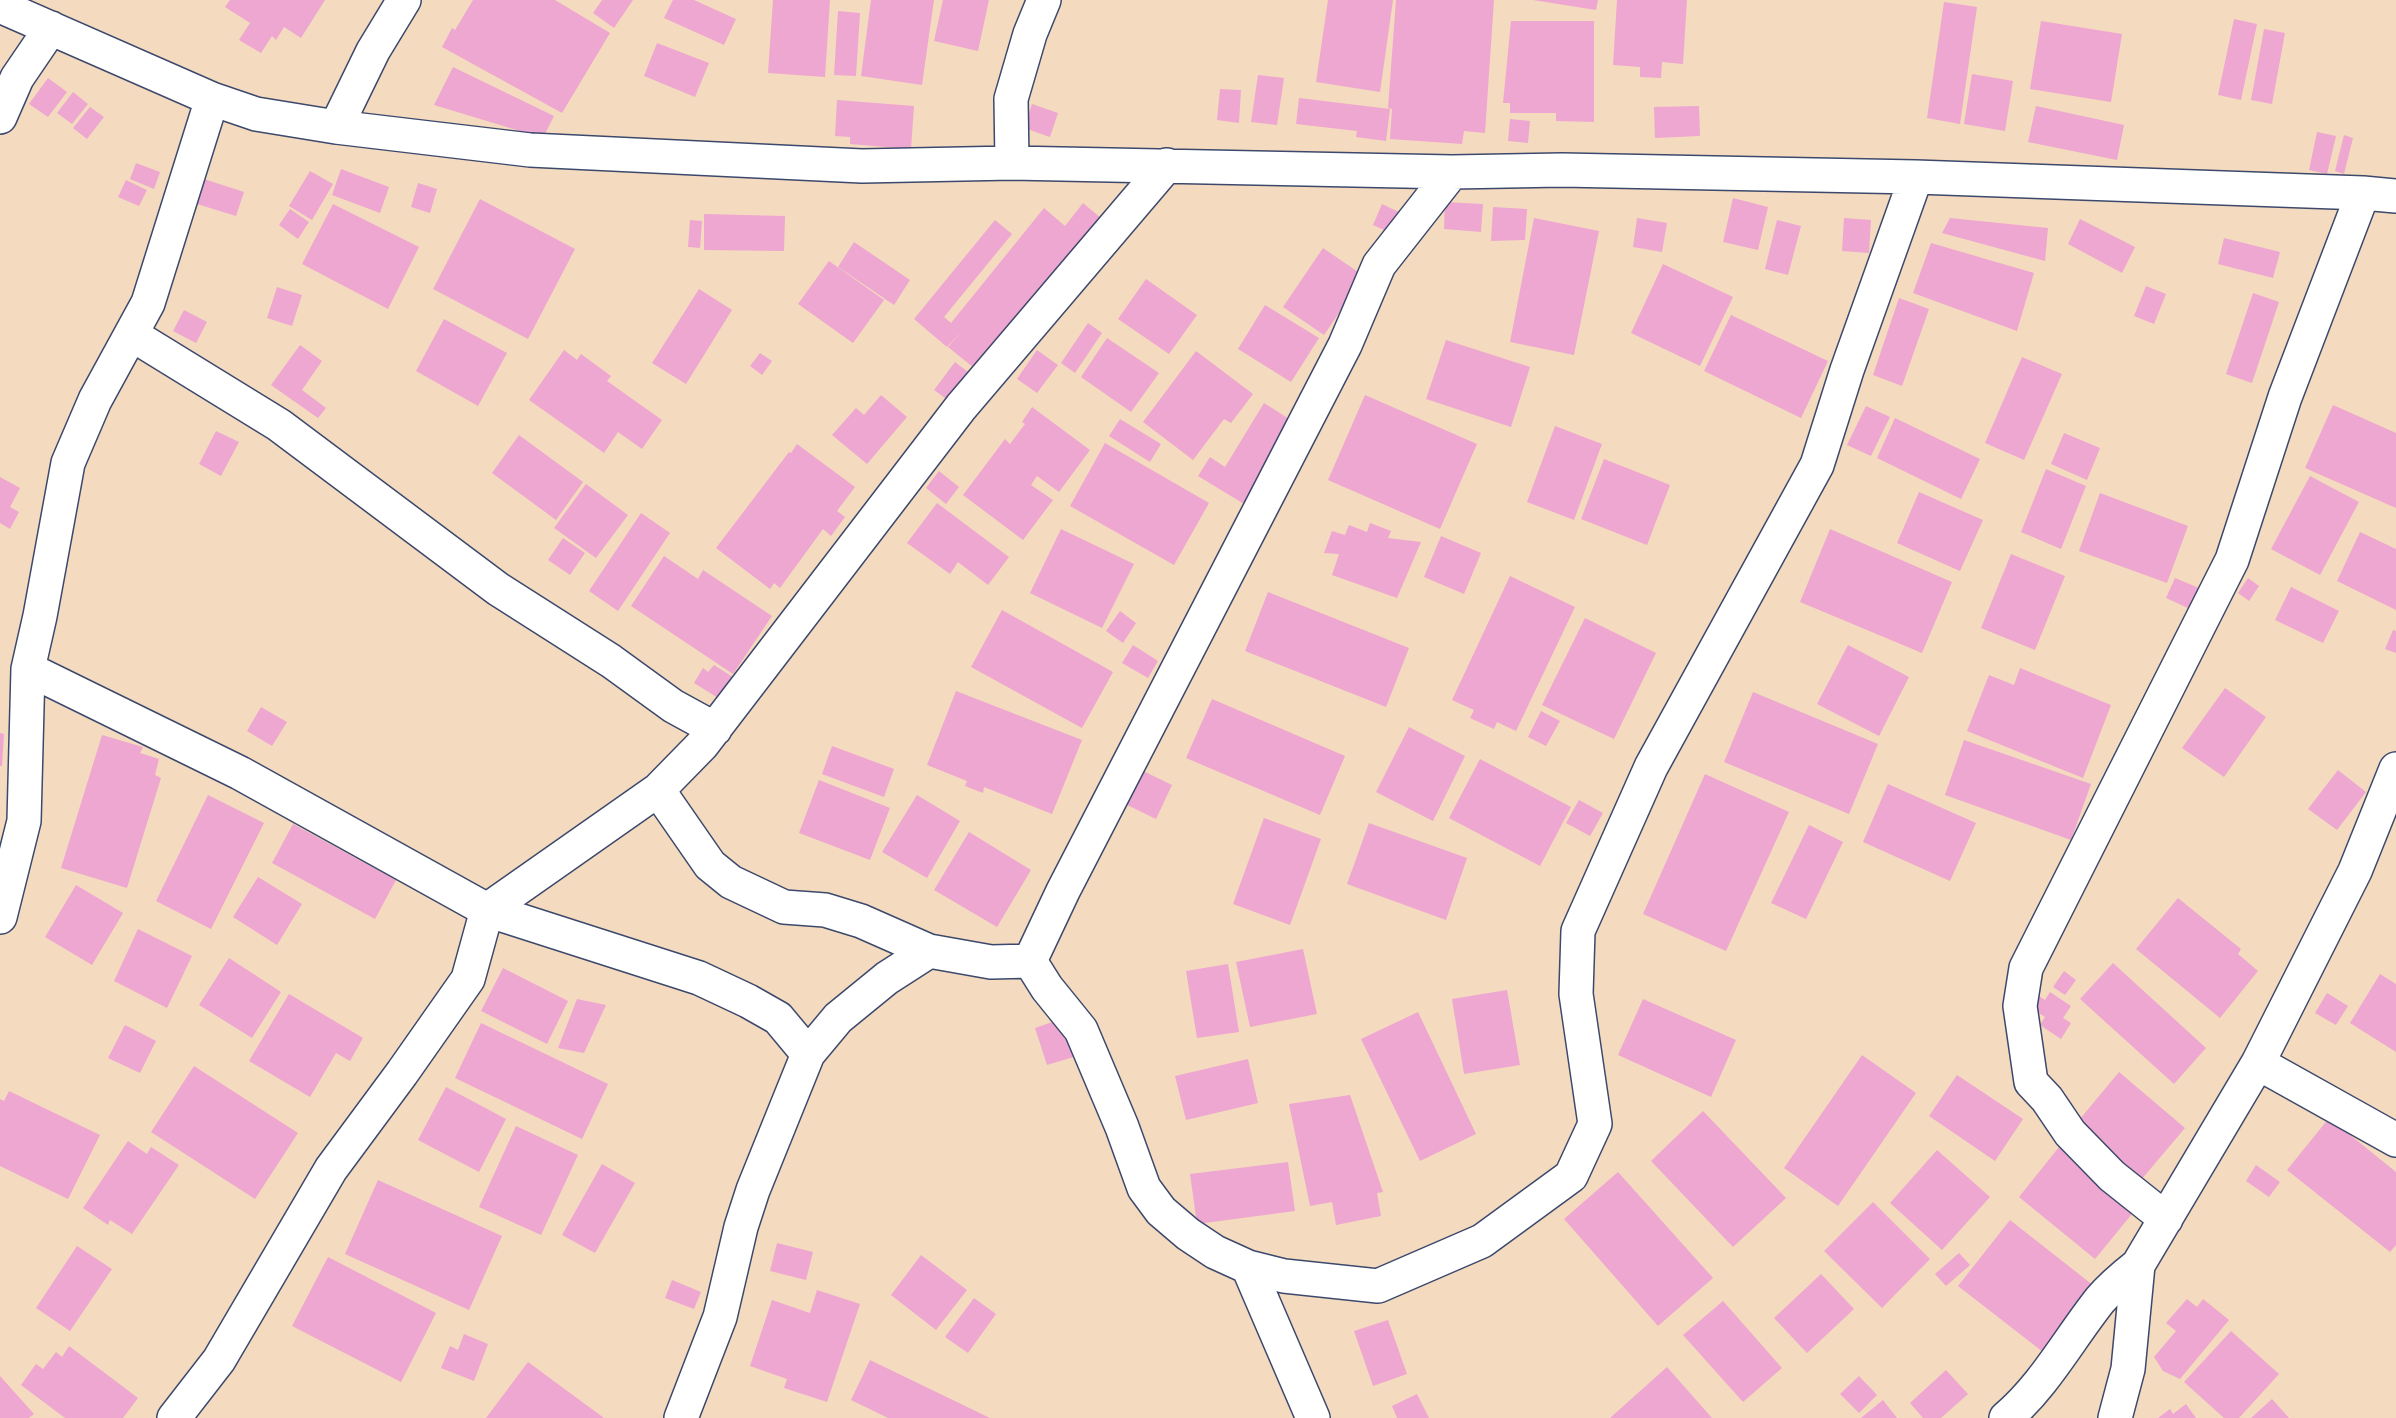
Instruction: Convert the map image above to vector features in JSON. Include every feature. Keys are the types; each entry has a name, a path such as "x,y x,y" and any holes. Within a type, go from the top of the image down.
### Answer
{"street":[{"path":"1012,163 1011,99 1030,34 1044,0"},
{"path":"336,127 396,3"},
{"path":"0,6 212,99 256,114 336,127 530,150 862,166 1012,163 1452,172 1562,170 1916,177 2396,196"},
{"path":"0,117 17,78 51,28"},
{"path":"0,917 24,821 28,669 68,463 95,400 151,294 212,99"},
{"path":"174,1418 219,1360 331,1169 468,979 488,910 658,790 702,746 961,407 1167,165"},
{"path":"1030,961 1063,891 1340,355 1379,265 1452,172"},
{"path":"1030,961 1047,988 1081,1030 1122,1127 1144,1188 1161,1211 1188,1234 1215,1252 1248,1267 1284,1276 1378,1286 1482,1241 1571,1176 1595,1124 1576,994 1578,931 1651,767 1817,465 1916,177"},
{"path":"2166,1219 2112,1176 2070,1134 2047,1099 2031,1082 2020,1006 2026,968 2232,560 2285,397 2363,193"},
{"path":"131,334 279,425 498,589 611,661 673,706 715,729"},
{"path":"28,669 240,773 488,910 699,978 748,1001 778,1018 808,1054"},
{"path":"2006,1418 2020,1405 2101,1300 2116,1283 2138,1265 2166,1219 2258,1063 2355,871 2396,769"},
{"path":"658,790 710,865 731,882 784,907 825,910 861,921 929,951 991,962 1030,961"},
{"path":"681,1418 720,1317 741,1227 753,1190 808,1054 838,1017 887,978 929,951"},
{"path":"2258,1063 2396,1140"},
{"path":"2115,1418 2128,1369 2138,1265"},
{"path":"1248,1267 1313,1418"}],"building":[{"path":"230,0 325,0 301,38 284,27 276,40 272,36 261,53 239,40 250,23 225,7"},
{"path":"473,0 555,0 610,33 562,113 442,47 452,28 455,30"},
{"path":"602,0 633,0 614,28 593,13"},
{"path":"673,0 694,0 736,19 724,45 664,18"},
{"path":"773,0 830,0 825,77 768,73"},
{"path":"871,0 934,0 922,85 861,76"},
{"path":"943,0 989,0 978,51 934,41"},
{"path":"1328,0 1393,0 1380,92 1316,82"},
{"path":"1396,0 1494,0 1485,133 1464,131 1462,144 1390,139 1392,109 1388,108"},
{"path":"1533,0 1598,0 1596,10"},
{"path":"1617,0 1687,0 1683,64 1662,62 1661,78 1640,77 1640,67 1613,65"},
{"path":"1944,2 1977,7 1960,124 1927,118"},
{"path":"838,11 860,13 856,76 834,75"},
{"path":"2234,19 2257,24 2241,100 2218,95"},
{"path":"1511,21 1594,21 1594,122 1556,121 1556,113 1510,113 1510,103 1503,103"},
{"path":"2041,21 2122,34 2111,102 2030,89"},
{"path":"2264,29 2285,33 2272,104 2251,100"},
{"path":"657,43 709,63 695,97 644,76"},
{"path":"453,67 554,116 543,138 434,105"},
{"path":"1972,74 2013,81 2005,131 1964,124"},
{"path":"1258,75 1284,78 1277,125 1251,122"},
{"path":"48,78 67,92 48,117 29,104"},
{"path":"1220,89 1241,90 1239,123 1217,120"},
{"path":"73,92 88,104 72,124 57,113"},
{"path":"1299,98 1390,109 1386,141 1356,137 1357,131 1296,124"},
{"path":"837,100 914,106 911,149 850,144 850,137 835,136"},
{"path":"1032,104 1058,113 1050,137 1024,128"},
{"path":"1699,106 1700,136 1655,138 1654,107"},
{"path":"2036,106 2124,125 2117,160 2028,142"},
{"path":"90,107 104,117 87,139 73,128"},
{"path":"1510,119 1530,121 1528,143 1508,141"},
{"path":"2317,132 2336,136 2327,174 2309,170"},
{"path":"2344,135 2353,138 2344,174 2335,171"},
{"path":"136,163 160,172 154,189 130,179"},
{"path":"341,169 389,187 380,213 332,195"},
{"path":"310,171 333,184 312,220 289,206"},
{"path":"204,179 244,192 236,216 197,204"},
{"path":"126,180 147,190 139,206 118,197"},
{"path":"418,183 437,189 430,213 411,207"},
{"path":"1733,198 1768,207 1758,250 1723,242"},
{"path":"480,199 575,249 528,339 433,289"},
{"path":"1445,202 1483,204 1481,232 1444,229"},
{"path":"1083,203 1102,219 979,372 948,347 962,331 947,347 914,319 995,220 1012,234 944,317 951,323 1044,208 1065,226"},
{"path":"333,204 419,247 388,309 302,264"},
{"path":"1382,204 1403,214 1393,234 1373,225"},
{"path":"1493,207 1527,209 1525,240 1491,241"},
{"path":"290,209 309,222 298,239 279,225"},
{"path":"704,214 785,216 784,251 704,250"},
{"path":"1534,218 1599,231 1574,355 1510,342"},
{"path":"1637,218 1667,223 1662,252 1633,247"},
{"path":"1844,218 1871,220 1869,253 1842,251"},
{"path":"1950,218 2048,228 2045,261 1942,233"},
{"path":"2080,219 2135,247 2122,273 2068,244"},
{"path":"690,220 702,221 700,248 688,247"},
{"path":"1777,220 1801,226 1788,275 1765,269"},
{"path":"2224,238 2280,252 2273,278 2218,264"},
{"path":"854,242 910,280 894,305 838,267"},
{"path":"1931,243 2034,273 2017,331 1913,293"},
{"path":"1323,248 1364,276 1324,335 1283,307"},
{"path":"829,261 884,300 853,343 798,304"},
{"path":"1663,264 1733,297 1700,366 1631,333"},
{"path":"1146,279 1197,315 1169,354 1118,319"},
{"path":"2146,286 2166,294 2154,324 2134,316"},
{"path":"277,287 302,295 292,326 267,318"},
{"path":"699,289 732,310 686,384 652,363"},
{"path":"2253,293 2279,302 2252,383 2226,374"},
{"path":"1899,298 1929,309 1902,386 1873,375"},
{"path":"1265,305 1319,338 1291,382 1238,349"},
{"path":"184,310 207,322 196,343 173,331"},
{"path":"1731,315 1828,361 1801,418 1704,371"},
{"path":"444,319 507,353 478,406 416,371"},
{"path":"1088,323 1102,333 1075,373 1061,363"},
{"path":"1107,338 1159,373 1131,412 1081,377"},
{"path":"1446,340 1530,367 1511,427 1426,399"},
{"path":"300,345 322,361 302,390 326,408 318,418 271,385"},
{"path":"564,350 577,360 581,354 611,376 607,381 662,420 642,449 618,432 604,453 529,400"},
{"path":"1037,350 1058,365 1037,393 1017,379"},
{"path":"1196,351 1253,394 1231,423 1224,419 1193,460 1143,422"},
{"path":"760,353 772,361 762,375 750,366"},
{"path":"2022,357 2062,374 2024,460 1985,443"},
{"path":"955,362 972,375 952,403 934,390"},
{"path":"881,395 907,417 867,464 832,435 856,408 864,415"},
{"path":"1365,395 1477,444 1440,529 1328,480"},
{"path":"1264,403 1294,422 1244,504 1198,476 1210,457 1225,467"},
{"path":"2333,405 2396,433 2396,508 2305,468"},
{"path":"1866,406 1890,417 1871,456 1847,445"},
{"path":"1032,407 1090,450 1059,492 1037,476 1031,485 1053,500 1023,540 963,495 1005,439 1010,444 1025,424 1022,422"},
{"path":"1895,418 1980,459 1961,499 1877,458"},
{"path":"1120,419 1161,444 1150,462 1109,436"},
{"path":"1555,426 1602,444 1574,520 1527,502"},
{"path":"216,431 239,442 221,476 199,464"},
{"path":"2064,433 2100,448 2087,480 2051,464"},
{"path":"519,435 583,482 556,520 492,473"},
{"path":"1105,443 1209,503 1174,565 1070,506"},
{"path":"797,444 855,487 837,511 845,517 831,536 823,529 780,588 774,583 770,589 716,548"},
{"path":"1604,459 1670,485 1647,545 1581,519"},
{"path":"2046,469 2086,486 2061,549 2021,532"},
{"path":"939,471 959,487 946,504 926,488"},
{"path":"2310,476 2359,502 2320,575 2271,549"},
{"path":"0,477 20,488 10,507 19,512 10,529 0,523"},
{"path":"586,484 628,515 596,558 554,528"},
{"path":"1919,492 1983,520 1960,571 1897,543"},
{"path":"2100,493 2188,526 2167,583 2079,551"},
{"path":"937,503 1009,557 988,585 958,562 950,574 907,543"},
{"path":"641,513 670,533 618,611 589,591"},
{"path":"1370,523 1391,531 1388,538 1421,542 1397,598 1332,575 1339,554 1324,553 1332,531 1345,535 1349,525 1367,532"},
{"path":"1061,529 1134,564 1102,628 1030,593"},
{"path":"1830,529 1952,582 1922,653 1800,602"},
{"path":"2360,532 2396,549 2396,610 2337,581"},
{"path":"1441,536 1481,553 1464,594 1424,577"},
{"path":"563,538 585,553 570,575 548,560"},
{"path":"2011,554 2065,576 2035,650 1981,628"},
{"path":"664,556 698,579 703,570 772,616 733,674 631,606"},
{"path":"1510,576 1575,607 1516,731 1497,722 1494,729 1470,718 1474,710 1452,700"},
{"path":"2175,578 2199,588 2190,609 2166,598"},
{"path":"2248,578 2259,586 2249,601 2238,593"},
{"path":"2291,587 2339,611 2323,643 2275,620"},
{"path":"1268,592 1409,648 1386,707 1245,651"},
{"path":"1002,610 1113,672 1082,728 971,667"},
{"path":"1120,611 1136,623 1123,643 1106,631"},
{"path":"1585,618 1656,653 1614,739 1542,705"},
{"path":"2393,630 2396,631 2396,653 2385,649"},
{"path":"1133,645 1158,661 1148,678 1122,663"},
{"path":"1848,645 1909,677 1879,736 1817,704"},
{"path":"714,665 742,683 728,704 694,683 703,668 708,672"},
{"path":"2020,668 2111,705 2083,778 1967,731 1989,675 2014,685"},
{"path":"2225,688 2266,717 2224,777 2182,748"},
{"path":"956,691 1082,740 1052,814 984,787 983,793 965,786 967,781 927,765"},
{"path":"1753,692 1878,744 1849,814 1724,762"},
{"path":"1212,699 1345,756 1320,815 1186,758"},
{"path":"261,707 287,722 272,746 247,731"},
{"path":"1541,711 1560,721 1546,746 1528,737"},
{"path":"1409,727 1465,756 1433,821 1376,792"},
{"path":"0,733 4,734 2,766 0,766"},
{"path":"102,735 143,747 140,753 159,759 155,775 161,778 127,888 61,868"},
{"path":"1964,740 2091,784 2071,840 1945,795"},
{"path":"832,746 894,769 884,797 822,774"},
{"path":"1480,759 1571,807 1540,866 1449,818"},
{"path":"1139,769 1172,785 1156,819 1123,803"},
{"path":"2338,770 2366,792 2337,830 2308,809"},
{"path":"1705,774 1789,812 1726,951 1643,914"},
{"path":"819,780 890,808 870,860 799,833"},
{"path":"1888,784 1976,823 1950,881 1863,842"},
{"path":"208,795 264,823 211,929 156,901"},
{"path":"917,795 960,821 927,878 882,852"},
{"path":"1579,800 1603,813 1590,836 1566,823"},
{"path":"1264,818 1321,839 1290,925 1233,904"},
{"path":"1369,823 1467,858 1446,920 1347,884"},
{"path":"293,824 396,880 375,919 272,863"},
{"path":"1809,825 1843,842 1806,919 1771,903"},
{"path":"969,832 1031,870 997,927 934,890"},
{"path":"258,877 302,904 277,945 233,917"},
{"path":"76,885 123,913 92,965 45,937"},
{"path":"2178,898 2241,949 2238,954 2258,971 2220,1018 2136,949"},
{"path":"138,929 192,956 167,1008 114,981"},
{"path":"1303,949 1317,1014 1250,1027 1236,962"},
{"path":"229,958 281,992 252,1038 199,1005"},
{"path":"2113,963 2206,1048 2174,1084 2080,999"},
{"path":"1228,964 1239,1032 1197,1038 1186,971"},
{"path":"503,968 568,1001 547,1044 481,1011"},
{"path":"2064,971 2076,980 2065,995 2053,987"},
{"path":"2380,974 2396,984 2396,1052 2350,1023"},
{"path":"1507,990 1520,1065 1464,1074 1452,999"},
{"path":"2050,992 2071,1006 2063,1018 2071,1023 2061,1039 2040,1025 2045,1017 2031,1008 2039,996 2045,1000"},
{"path":"2327,993 2348,1006 2336,1025 2315,1013"},
{"path":"289,994 363,1038 350,1061 336,1053 310,1097 249,1061"},
{"path":"577,999 606,1005 584,1053 558,1048"},
{"path":"1643,999 1736,1040 1711,1097 1618,1055"},
{"path":"1418,1012 1476,1134 1420,1161 1361,1039"},
{"path":"1064,1018 1077,1056 1047,1065 1035,1028"},
{"path":"481,1023 608,1084 582,1139 455,1078"},
{"path":"125,1025 156,1041 140,1073 108,1058"},
{"path":"1862,1055 1916,1093 1838,1206 1784,1168"},
{"path":"1248,1059 1258,1103 1186,1120 1175,1076"},
{"path":"194,1066 298,1133 255,1199 151,1132"},
{"path":"2119,1072 2185,1128 2141,1180 2075,1125"},
{"path":"1957,1075 2023,1119 1995,1161 1929,1116"},
{"path":"446,1087 506,1119 479,1172 418,1140"},
{"path":"9,1091 100,1135 68,1199 0,1166 0,1099 4,1101"},
{"path":"1350,1095 1383,1192 1377,1193 1381,1216 1336,1225 1332,1202 1310,1206 1289,1104"},
{"path":"1703,1111 1786,1198 1733,1247 1651,1161"},
{"path":"2329,1118 2396,1172 2396,1245 2390,1252 2287,1170"},
{"path":"516,1126 578,1155 541,1235 479,1207"},
{"path":"128,1141 147,1154 151,1147 179,1165 132,1234 110,1220 108,1225 83,1208"},
{"path":"2059,1147 2136,1209 2095,1259 2019,1197"},
{"path":"1937,1150 1990,1197 1942,1250 1890,1203"},
{"path":"1288,1162 1295,1211 1197,1224 1190,1174"},
{"path":"602,1164 635,1183 595,1253 562,1235"},
{"path":"2256,1165 2280,1182 2269,1197 2246,1181"},
{"path":"1618,1172 1713,1278 1658,1326 1564,1219"},
{"path":"378,1180 502,1236 469,1310 345,1254"},
{"path":"1873,1202 1930,1259 1882,1308 1824,1251"},
{"path":"2010,1220 2094,1286 2043,1352 1958,1286"},
{"path":"777,1243 813,1252 806,1280 770,1271"},
{"path":"77,1246 112,1269 70,1331 36,1308"},
{"path":"1959,1253 1970,1265 1946,1286 1935,1274"},
{"path":"921,1255 967,1290 936,1330 891,1295"},
{"path":"328,1257 436,1313 401,1382 292,1326"},
{"path":"1821,1274 1854,1309 1807,1353 1774,1318"},
{"path":"672,1280 701,1292 694,1309 665,1298"},
{"path":"817,1290 860,1304 827,1402 784,1388 787,1379 750,1366 772,1300 810,1313"},
{"path":"974,1298 996,1314 968,1353 945,1337"},
{"path":"2187,1299 2197,1307 2203,1299 2229,1320 2180,1379 2163,1371 2154,1357 2176,1331 2166,1323"},
{"path":"1723,1301 1782,1368 1743,1402 1683,1335"},
{"path":"1388,1320 1407,1374 1373,1386 1354,1331"},
{"path":"2231,1331 2279,1374 2239,1418 2224,1418 2184,1382"},
{"path":"464,1334 488,1344 474,1381 441,1368 450,1346 458,1350"},
{"path":"69,1346 138,1398 123,1418 65,1418 21,1385 36,1364 43,1369 56,1352 62,1357"},
{"path":"870,1360 990,1418 888,1418 851,1400"},
{"path":"528,1362 604,1418 486,1418"},
{"path":"1667,1367 1712,1418 1610,1418"},
{"path":"1946,1370 1968,1394 1941,1418 1923,1418 1910,1403"},
{"path":"0,1376 34,1414 29,1418 0,1418"},
{"path":"1859,1376 1877,1395 1859,1413 1840,1394"},
{"path":"1417,1394 1429,1418 1397,1418 1392,1406"},
{"path":"2272,1399 2289,1418 2251,1418"},
{"path":"1883,1400 1897,1418 1861,1418"},
{"path":"2186,1404 2196,1418 2158,1418 2170,1409 2173,1414"}]}
